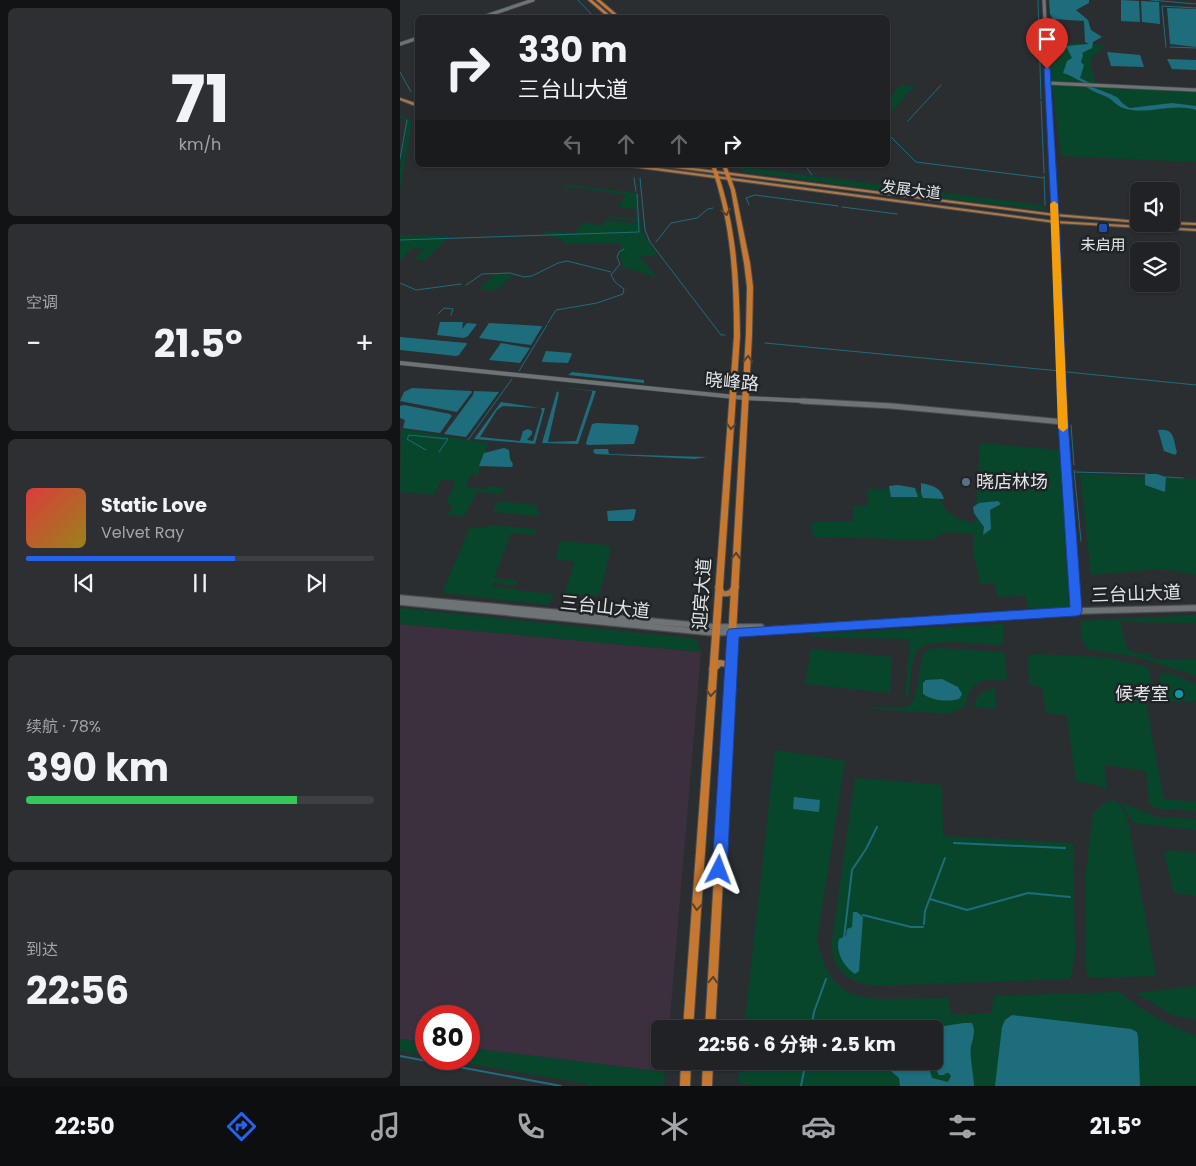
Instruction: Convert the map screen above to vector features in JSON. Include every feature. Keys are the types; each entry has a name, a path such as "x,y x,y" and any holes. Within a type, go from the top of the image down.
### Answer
{"highway":[{"path":"590,0 608,15"},
{"path":"598,0 616,15"},
{"name":"迎宾大道","path":"711,1020 746,398 750,287 747,263 729,177 725,167"},
{"name":"迎宾大道","path":"689,1020 733,396 737,292 732,241 716,172"},
{"path":"684,1086 685,1070"},
{"path":"707,1086 708,1070"}],"main road":[{"path":"400,98 415,105"},
{"path":"400,104 415,110"},
{"name":"发展大道","path":"650,167 716,172"},
{"name":"发展大道","path":"675,167 716,172 729,177 1054,219 1196,230"},
{"name":"发展大道","path":"1081,221 1130,222"},
{"path":"1180,223 1196,224"},
{"path":"719,587 721,592 727,594 732,592 735,586"},
{"name":"三台山大道","path":"400,598 715,630"},
{"name":"三台山大道","path":"400,602 715,630 808,628 1076,611 1196,608"},
{"path":"713,669 719,663 726,663 729,664 731,670"}],"street":[{"path":"489,15 533,0"},
{"path":"1044,0 1063,422 1076,611"},
{"path":"400,44 415,39"},
{"path":"1047,83 1196,90"},
{"name":"晓峰路","path":"400,363 746,398 892,406 1063,422"}],"shaded area":[{"path":"400,624 701,652 670,1020 651,1020 651,1070 665,1070 665,1072 480,1049 480,1005 415,1005 415,1041 400,1039"}],"green space":[{"path":"1047,42 1106,45 1091,58 1091,68 1096,83 1049,81"},
{"path":"900,85 916,86 908,92 893,112 890,111 890,98"},
{"path":"1052,85 1196,91 1196,162 1061,156"},
{"path":"400,116 412,121 400,190 400,167 408,121 400,118"},
{"path":"737,167 1039,205 1046,207 1046,210 922,196 747,172"},
{"path":"566,185 637,193 638,210 618,207 626,195 571,187 566,189"},
{"path":"637,215 640,215 641,230 657,255 640,257 657,277 623,267 620,256 621,243 563,244 564,240 543,233 545,231 575,233 583,222 602,226 606,220 637,224 637,221 610,218 611,216 636,219"},
{"path":"400,235 449,236 424,261 415,259 424,249 412,248 400,260"},
{"path":"495,274 514,275 497,289 480,289"},
{"path":"401,429 488,443 478,475 471,474 466,488 486,489 488,486 504,488 501,494 477,492 464,517 448,515 453,506 446,504 456,481 441,480 434,495 400,492"},
{"path":"980,443 1060,450 1069,608 1029,610 1025,596 998,597 995,584 980,584 973,552 973,534 949,532 938,535 936,540 813,537 811,522 853,521 853,506 868,506 867,489 903,489 931,494 939,499 946,510 952,515 975,524"},
{"path":"1080,474 1196,479 1196,575 1164,569 1091,575"},
{"path":"498,501 536,505 540,516 493,512"},
{"path":"487,525 537,529 535,535 511,533 494,578 518,581 516,586 492,583 491,586 553,594 549,605 442,593 470,527 485,528"},
{"path":"560,541 607,545 611,549 599,596 565,594 574,561 556,560"},
{"path":"400,608 690,638 697,641 701,652 400,624"},
{"path":"1196,615 1196,623 1120,622 1127,649 1134,653 1150,654 1151,659 1196,659 1196,676 1138,657 1090,650 1083,644 1080,621"},
{"path":"1003,624 1003,642 1000,645 956,642 923,646 917,651 913,661 908,697 905,697 910,639 811,637 811,634"},
{"path":"939,648 1002,652 1005,656 1007,679 979,682 972,688 967,697 966,708 953,710 953,714 871,709 874,707 902,708 911,704 917,690 923,656 927,650"},
{"path":"811,649 892,657 890,693 805,684"},
{"path":"1032,654 1103,657 1146,666 1149,669 1154,699 1145,699 1164,799 1196,802 1196,811 1159,809 1149,805 1146,771 1104,765 1107,790 1091,783 1076,782 1067,715 1046,714 1042,687 1029,685 1028,657"},
{"path":"1161,673 1169,673 1196,684 1196,701 1165,701 1160,687"},
{"path":"995,688 995,709 974,707 976,700 981,694"},
{"path":"775,750 845,761 817,940 827,970 842,988 852,994 878,999 948,998 951,1013 959,1015 991,1013 994,996 1120,992 1137,1006 1156,1017 1196,1036 1196,1086 759,1086 738,1083 739,1070 943,1070 943,1020 745,1020"},
{"path":"855,778 942,785 943,836 1073,843 1075,955 1070,979 869,986 846,976 834,958 832,941"},
{"path":"1113,800 1120,806 1128,821 1156,976 1089,978 1086,969 1086,871 1093,813 1105,803"},
{"path":"1120,802 1157,817 1196,819 1196,830 1134,823"},
{"path":"1170,850 1196,853 1196,896 1174,893 1165,857 1166,852"},
{"path":"1196,986 1196,1020 1172,1015 1136,993"},
{"path":"400,1039 415,1041 415,1054 400,1051"},
{"path":"480,1049 665,1072 664,1086 587,1086 587,1084 480,1066"}],"water":[{"path":"1049,0 1089,0 1089,3 1076,10 1088,20 1091,30 1102,37 1093,42 1092,48 1082,53 1081,62 1084,65 1080,78 1092,84 1084,83 1063,73 1067,61 1072,58 1066,46 1089,44 1085,42 1084,21 1053,19 1050,14"},
{"path":"1121,0 1139,1 1140,22 1121,21"},
{"path":"1141,1 1159,2 1160,24 1142,22"},
{"path":"1167,8 1196,9 1196,47 1170,44"},
{"path":"1107,52 1140,55 1144,67 1111,66"},
{"path":"1167,59 1196,60 1196,70 1172,69"},
{"path":"1084,85 1118,98 1130,108 1172,103 1196,106 1196,110 1178,107 1141,111 1132,110 1121,107 1109,98"},
{"path":"440,322 463,322 462,329 467,323 477,324 468,336 464,338 437,335"},
{"path":"489,323 542,327 531,345 479,338"},
{"path":"400,337 467,344 459,355 456,356 400,350"},
{"path":"501,343 530,348 520,363 489,360"},
{"path":"546,351 572,354 568,363 543,362"},
{"path":"572,372 644,380 644,383 568,375"},
{"path":"556,387 596,391 578,444 542,443 557,391 559,393 548,442 576,441 592,393 592,391"},
{"path":"412,388 472,392 457,412 400,401 404,392"},
{"path":"474,391 499,392 466,437 444,434 473,395"},
{"path":"501,402 539,408 503,406 497,410 480,437 520,441 523,431 528,429 532,431 532,434 527,440 533,441 542,411 541,408 545,408 535,444 474,439"},
{"path":"404,405 450,414 452,416 440,433 403,428 405,420 400,418 400,406"},
{"path":"592,424 637,425 639,428 634,444 587,445"},
{"path":"1158,430 1168,431 1172,435 1177,452 1175,455 1164,451"},
{"path":"504,448 509,450 510,459 513,464 512,467 479,466 484,453"},
{"path":"595,449 608,449 609,454 707,457 695,459 595,454 593,451"},
{"path":"1157,474 1166,477 1165,492 1145,485 1145,475"},
{"path":"921,483 938,489 944,499 923,498"},
{"path":"898,485 915,488 918,497 891,497 889,486"},
{"path":"998,501 1001,504 990,510 991,529 983,535 984,527 974,513 973,507 979,503"},
{"path":"636,510 632,521 608,521 607,511"},
{"path":"942,679 958,687 962,694 959,699 941,700 923,694 923,683 926,680"},
{"path":"794,797 820,800 819,812 793,809"},
{"path":"853,912 857,912 863,917 859,971 855,974 841,959 838,949 839,939 846,936 847,929 852,927"},
{"path":"1012,1015 1131,1029 1137,1032 1140,1086 995,1086 1002,1027 1005,1020"},
{"path":"972,1023 974,1035 971,1060 974,1086 900,1086 899,1078 890,1070 930,1070 932,1078 948,1082 951,1076 949,1073 939,1075 936,1070 943,1070 944,1026"}],"waterway":[{"path":"578,0 592,15"},
{"path":"1038,0 1041,99"},
{"path":"1151,0 1196,4"},
{"path":"1166,47 1162,6 1196,8"},
{"path":"1170,47 1196,48"},
{"path":"400,72 411,92"},
{"path":"908,121 941,85"},
{"path":"1041,101 1044,173"},
{"path":"400,159 407,120"},
{"path":"890,136 916,162 1044,178"},
{"path":"806,167 812,175"},
{"path":"1044,176 1045,205"},
{"path":"634,178 636,191"},
{"path":"640,178 645,230 650,242 721,335 725,335"},
{"path":"400,240 639,232 637,194"},
{"path":"749,205 746,198 755,195 838,206"},
{"path":"842,207 897,214"},
{"path":"656,242 671,223 697,218 708,209 713,208"},
{"path":"548,323 556,310 597,303 623,294 624,289 615,282 611,275 620,264 617,257 619,252 624,249"},
{"path":"466,285 482,274 510,273 524,277 532,276 558,263 567,261 611,272"},
{"path":"400,283 416,290 461,284"},
{"path":"438,314 444,308 453,309 451,315"},
{"path":"519,371 547,325"},
{"path":"765,343 1060,371"},
{"path":"1067,372 1196,385"},
{"path":"468,440 512,379"},
{"path":"1071,425 1074,465"},
{"path":"426,450 407,439 409,435 448,439 439,452"},
{"path":"1074,470 1081,541"},
{"path":"1075,472 1147,474"},
{"path":"1166,477 1183,478"},
{"path":"844,938 852,870 866,849 877,827"},
{"path":"954,843 1065,848"},
{"path":"924,924 925,911 945,858"},
{"path":"930,899 967,910 1028,893 1070,897"},
{"path":"863,915 911,927 923,927"},
{"path":"813,1020 826,979"},
{"path":"400,1056 561,1086"},
{"path":"801,1086 804,1070"}],"slow traffic":[{"path":"1054,204 1063,428"}],"place":[{"name":"未启用","path":"1103,228"},
{"name":"晓店林场","path":"966,482"},
{"name":"候考室","path":"1179,694"}],"route":[{"path":"719,870 733,632 1076,611 1063,422 1056,232 1047,69"}]}
